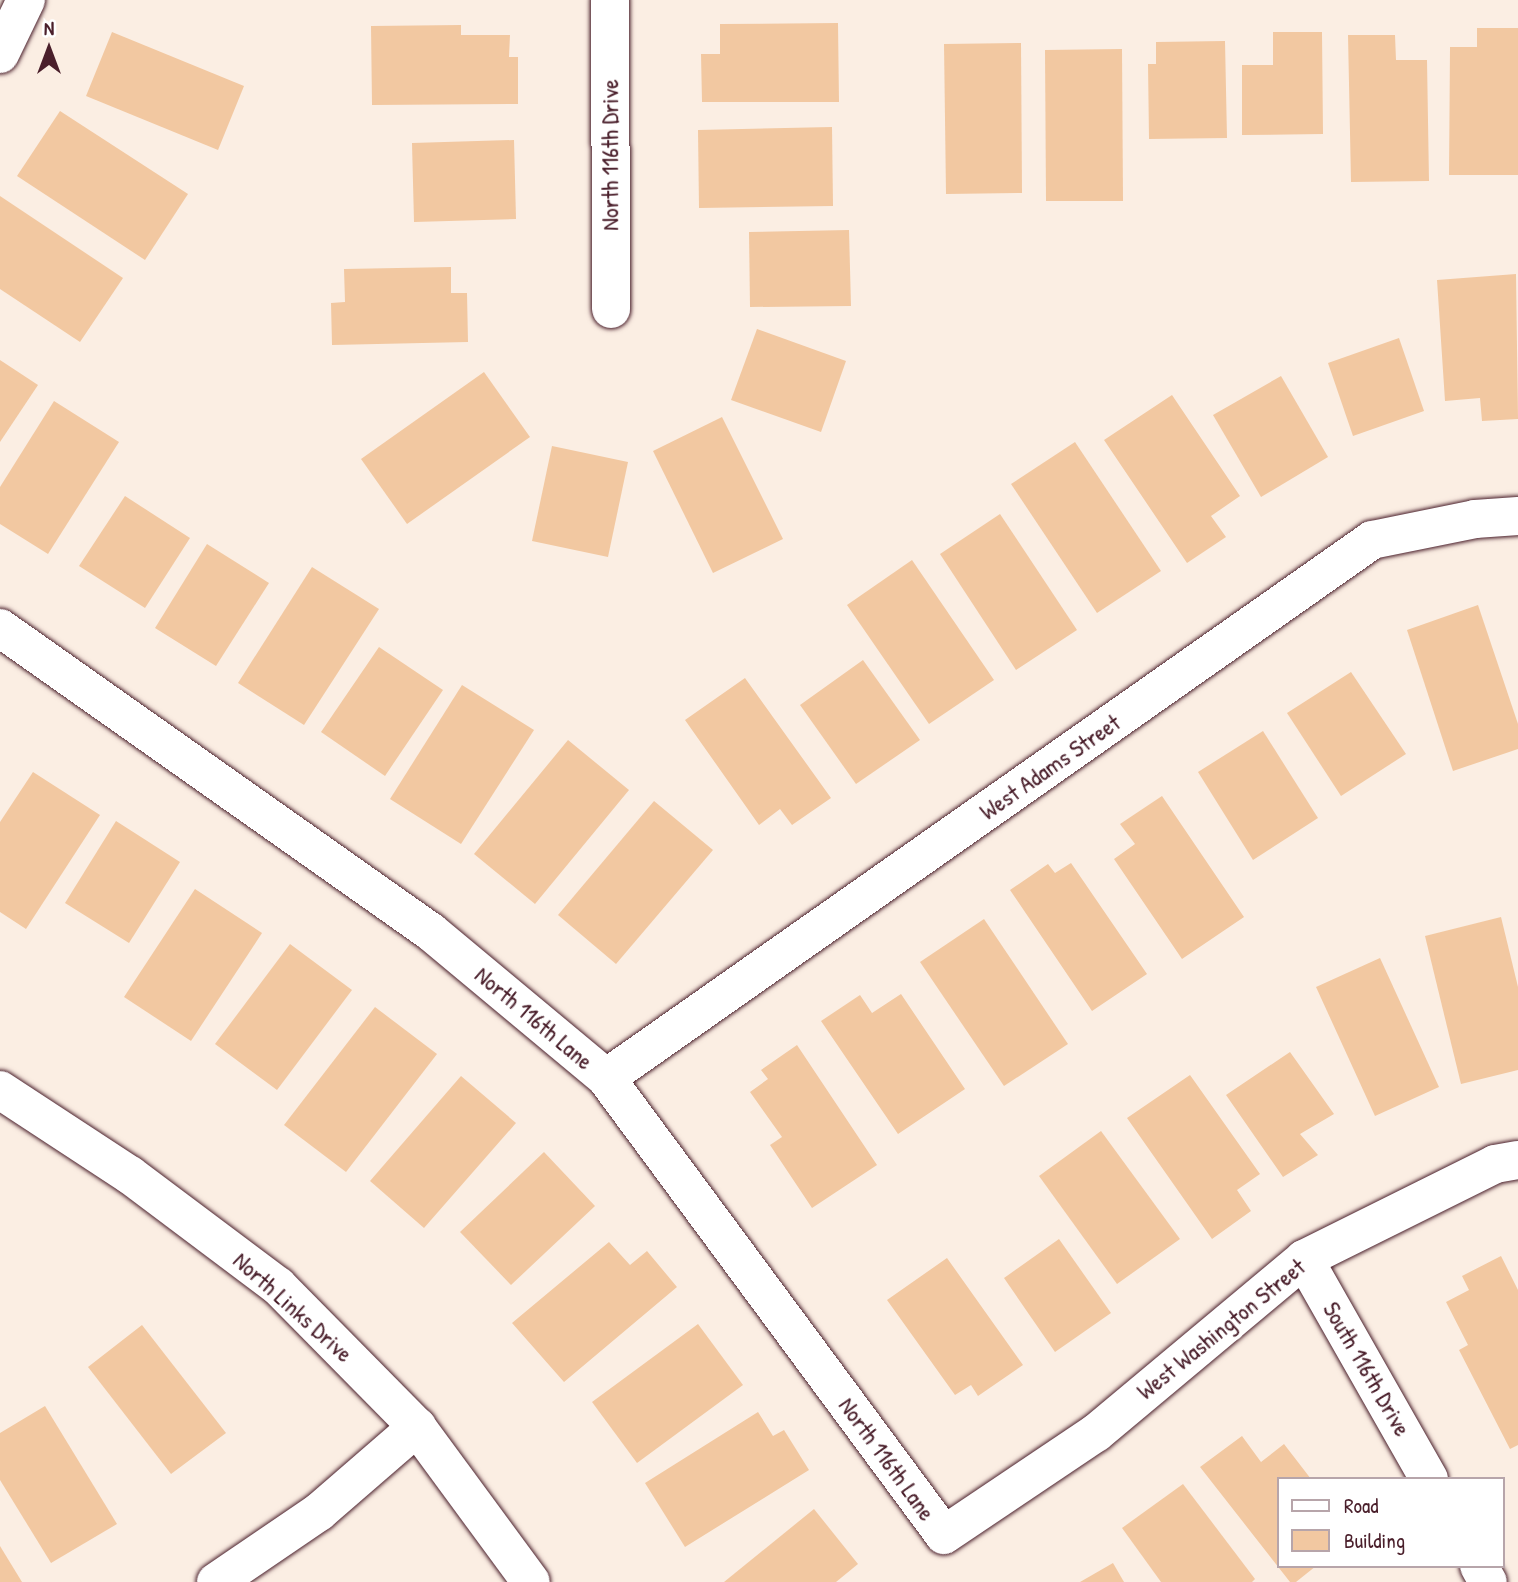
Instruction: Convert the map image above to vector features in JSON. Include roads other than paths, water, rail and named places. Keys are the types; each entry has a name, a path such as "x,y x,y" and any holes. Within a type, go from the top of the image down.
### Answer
{"street":[{"path":"0,54 26,0"},
{"name":"North 116th Drive","path":"610,0 611,309"},
{"name":"West Adams Street","path":"606,1078 1373,540 1475,519 1518,516"},
{"name":"North 116th Lane","path":"0,628 431,932 606,1078 944,1535"},
{"name":"North Links Drive","path":"0,1090 130,1175 278,1286 417,1427 531,1582"},
{"name":"West Washington Street","path":"944,1535 1096,1433 1304,1259 1495,1164 1518,1160"},
{"name":"South 116th Drive","path":"1304,1259 1428,1477"},
{"path":"216,1582 318,1512 417,1427"}]}
